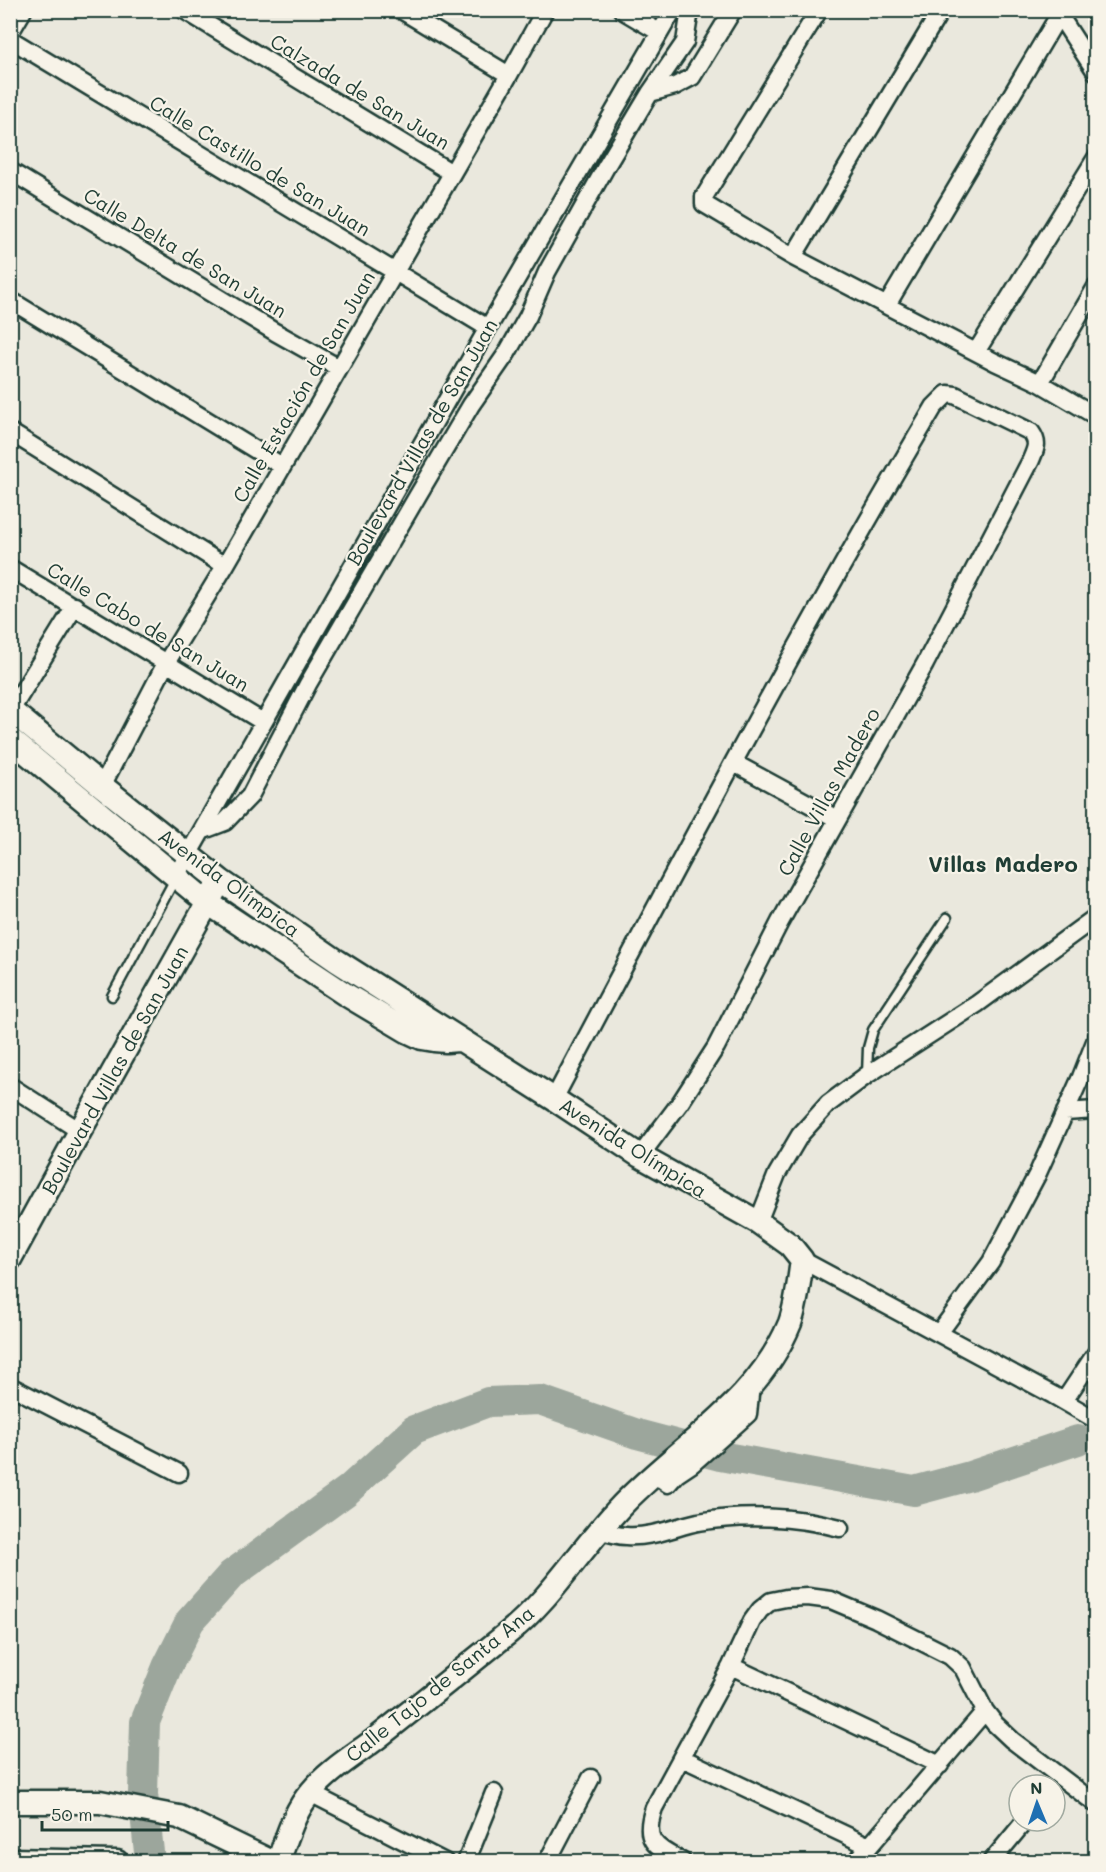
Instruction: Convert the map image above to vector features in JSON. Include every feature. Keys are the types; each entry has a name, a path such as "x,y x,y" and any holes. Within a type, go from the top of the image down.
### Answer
{"street":[{"path":"10,27 20,10"},
{"name":"Calzada de San Juan","path":"184,10 452,173"},
{"path":"401,10 509,75"},
{"name":"Calle Estación de San Juan","path":"102,786 166,663 225,566 545,10"},
{"path":"622,10 660,32"},
{"name":"Boulevard Villas de San Juan","path":"176,876 488,328 674,10"},
{"path":"204,830 225,822 250,796 308,684 471,405 507,353 528,316 547,272 650,93 685,42 690,10"},
{"path":"650,93 675,86 692,77 733,10"},
{"path":"819,10 704,197 704,204 793,257 975,352 1040,383 1095,416"},
{"path":"793,257 941,10"},
{"path":"887,305 1057,13 1095,72"},
{"name":"Calle Castillo de San Juan","path":"10,39 488,328"},
{"path":"975,352 1095,158"},
{"name":"Calle Delta de San Juan","path":"10,171 275,332 339,368"},
{"path":"1040,383 1095,287"},
{"path":"10,300 282,466"},
{"name":"Calle Villas Madero","path":"640,1156 680,1103 716,1047 780,922 931,654 1036,449 1036,440 1031,432 955,395 947,394 940,399 871,514 734,763"},
{"path":"10,432 225,566"},
{"name":"Calle Cabo de San Juan","path":"10,568 263,722"},
{"path":"11,710 75,606"},
{"name":"Avenida Olímpica","path":"11,710 187,856 221,881 338,961 554,1098 640,1156 758,1222 790,1245 802,1260"},
{"name":"Avenida Olímpica","path":"10,739 208,903 355,1000 407,1031 422,1038 460,1040"},
{"path":"554,1098 734,763 837,819"},
{"name":"Boulevard Villas de San Juan","path":"10,1259 221,881"},
{"path":"758,1222 777,1174 800,1136 828,1104 867,1075 977,1004 1095,917"},
{"path":"939,1333 991,1262 1037,1175 1095,1039"},
{"path":"10,1086 80,1131"},
{"path":"1065,1112 1095,1110"},
{"path":"802,1260 1064,1401 1095,1420"},
{"name":"Calle Tajo de Santa Ana","path":"270,1860 310,1792 323,1779 511,1630 543,1598 626,1501 662,1479 729,1411 750,1394 778,1347 790,1321 802,1260"},
{"path":"1064,1401 1095,1353"},
{"path":"10,1386 179,1473"},
{"path":"599,1530 624,1536 641,1536 699,1522 742,1518 811,1521 840,1528"},
{"path":"683,1862 654,1845 649,1834 649,1822 654,1808 731,1666 752,1621 771,1601 807,1597 831,1600 876,1619 950,1656 963,1668 985,1711 995,1724 1048,1773"},
{"path":"731,1666 940,1765"},
{"path":"856,1862 985,1711"},
{"path":"682,1758 869,1846"},
{"path":"547,1862 591,1778"},
{"path":"1067,1787 1095,1804"},
{"path":"310,1792 445,1862"},
{"path":"466,1862 494,1793"},
{"path":"10,1802 100,1802 178,1817 270,1860"},
{"path":"991,1862 1014,1833"},
{"path":"10,1860 116,1861"}],"lane":[{"path":"112,996 176,876"},
{"path":"867,1075 868,1048 873,1030 946,918"}],"waterway":[{"path":"150,1862 143,1794 145,1722 167,1667 190,1621 231,1575 348,1490 414,1430 488,1402 540,1400 637,1434 720,1456 914,1491 970,1476 1078,1440"}],"district":[{"name":"Villas Madero","path":"1003,864"}]}
